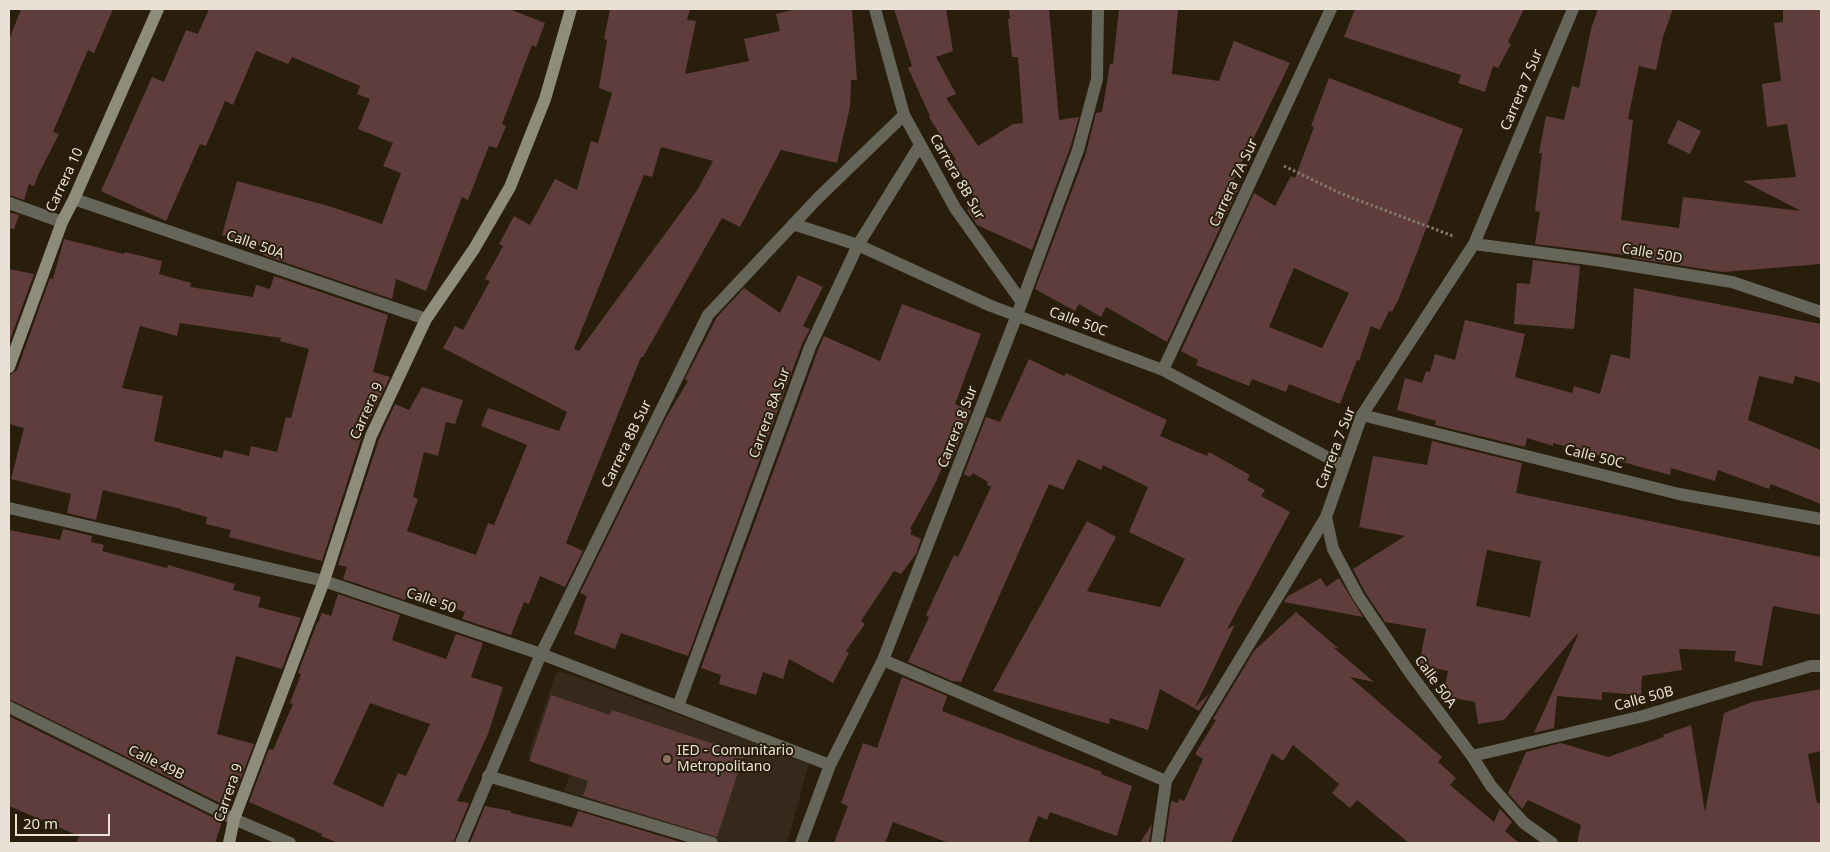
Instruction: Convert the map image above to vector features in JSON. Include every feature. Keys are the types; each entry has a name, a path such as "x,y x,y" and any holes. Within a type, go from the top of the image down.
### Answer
{"street":[{"name":"Carrera 10","path":"9,368 62,222 158,9"},
{"name":"Carrera 9","path":"229,843 234,819 324,582 371,436 426,319 474,249 510,187 545,99 571,9"},
{"name":"Carrera 8B Sur","path":"875,9 904,115 955,208 1021,301"},
{"name":"Carrera 8 Sur","path":"801,843 830,765 883,660 1017,315 1078,150 1097,78 1098,9"},
{"name":"Carrera 7A Sur","path":"1163,370 1331,9"},
{"name":"Carrera 7 Sur","path":"1157,843 1166,781 1326,517 1362,415 1474,244 1573,9"},
{"name":"Carrera 8B Sur","path":"461,843 541,654 708,315 793,224 904,115"},
{"name":"Carrera 8A Sur","path":"678,706 810,348 858,245 920,145"},
{"name":"Calle 50A","path":"74,199 426,319"},
{"path":"9,203 62,222"},
{"name":"Calle 50C","path":"793,224 858,245 991,306 1163,370 1344,466"},
{"name":"Calle 50D","path":"1474,244 1596,260 1732,282 1821,312"},
{"name":"Calle 50C","path":"1362,415 1679,494 1821,519"},
{"name":"Calle 50","path":"9,508 324,582 541,654 830,765"},
{"name":"Calle 50A","path":"1326,517 1333,549 1358,596 1410,673 1472,756 1491,786 1524,823 1552,843"},
{"path":"883,660 1166,781"},
{"name":"Calle 50B","path":"1472,756 1643,716 1811,666 1821,666"},
{"name":"Calle 49B","path":"9,707 234,819 290,843"},
{"path":"488,776 712,843"}],"path":[{"path":"1263,156 1342,194 1474,244"}],"shaded area":[{"name":"IED - Comunitario Metropolitano","path":"563,672 809,763 787,843 727,843 564,791 570,776 528,755 556,673"}],"building":[{"path":"21,9 113,9 94,53 88,50 53,132 59,134 34,186 29,184 24,200 9,195 9,40"},
{"path":"209,9 509,9 545,23 536,47 532,45 502,124 506,126 497,148 489,146 468,200 462,197 426,291 396,279 392,299 263,255 265,247 222,235 237,181 332,207 382,224 401,173 383,166 393,143 358,129 370,99 357,94 360,86 292,57 288,64 256,51 233,105 225,101 206,146 200,144 166,221 101,191 152,77 164,82 186,30 198,34"},
{"path":"610,9 690,9 687,20 696,21 685,74 749,61 744,39 780,31 776,14 796,9 852,9 857,80 851,80 850,107 837,163 781,150 740,227 722,218 643,357 641,357 566,543 583,551 565,587 540,576 529,604 524,602 511,635 462,619 465,612 408,593 405,600 343,579 347,567 338,565 379,439 395,404 409,410 422,387 463,400 455,424 446,422 438,456 424,452 413,497 418,499 407,531 476,555 488,523 494,525 527,445 481,426 488,408 559,431 567,412 443,348 455,326 463,330 490,281 485,279 503,246 499,244 514,216 530,225 555,179 577,190 591,141 598,143 612,93 599,88 607,40 604,39","holes":["661,147 713,161 698,189 579,351 574,349 644,175 652,177"]},
{"path":"894,9 946,9 953,51 936,57 956,94 946,98 978,146 1013,124 1023,123 1018,57 1012,57 1008,19 1010,19 1009,9 1049,9 1059,120 1079,117 1070,148 1032,250 977,225 967,210 977,203 954,161 956,160 929,117 908,68 912,66"},
{"path":"1119,9 1178,9 1172,74 1219,81 1234,41 1290,63 1232,183 1240,185 1167,342 1106,307 1101,317 1079,304 1075,311 1035,289 1086,153 1096,113 1102,112 1110,64 1113,64"},
{"path":"1355,9 1524,9 1508,42 1511,44 1498,68 1493,66 1485,92 1458,83 1461,75 1344,37"},
{"path":"1598,9 1673,9 1663,37 1656,70 1639,66 1628,119 1633,120 1621,220 1679,228 1683,197 1801,211 1743,181 1796,177 1787,124 1767,127 1762,84 1781,81 1774,23 1783,22 1783,9 1821,9 1821,264 1723,272 1632,258 1633,256 1535,244 1540,212 1535,211 1542,153 1539,153 1546,116 1564,120 1572,86 1579,88 1591,29"},
{"path":"1329,78 1463,129 1399,298 1392,312 1389,311 1380,330 1371,326 1359,361 1357,360 1340,404 1289,384 1286,392 1252,379 1249,386 1196,365 1198,360 1181,351 1254,193 1275,206 1291,176 1295,178 1314,127 1311,126","holes":["1294,268 1349,293 1322,348 1269,327"]},
{"path":"1678,120 1701,131 1690,154 1667,143"},
{"path":"9,212 19,215 14,229 9,228"},
{"path":"64,239 162,261 159,274 191,283 190,287 253,297 256,285 270,289 274,276 388,315 373,372 390,377 363,433 322,561 229,537 231,530 206,524 207,517 103,490 96,520 67,513 71,494 11,479 24,428 9,424 9,378 17,370 50,278 53,279","holes":["180,323 281,338 280,341 309,349 291,418 286,417 277,452 251,446 249,456 224,450 222,458 154,441 163,396 122,388 140,326 177,336"]},
{"path":"1533,260 1580,266 1574,329 1514,324 1517,283 1530,284"},
{"path":"9,269 34,274 9,343"},
{"path":"798,275 823,287 803,326 810,329 802,344 688,656 621,633 615,649 574,634 587,596 580,593 667,416 688,381 685,379 717,317 744,288 780,313"},
{"path":"1634,288 1821,324 1821,383 1795,376 1793,384 1759,376 1748,420 1821,450 1821,504 1771,484 1769,489 1718,470 1715,481 1671,468 1670,475 1553,443 1553,446 1527,438 1525,447 1435,425 1436,421 1397,410 1405,378 1422,383 1426,371 1430,372 1435,354 1455,360 1465,320 1525,334 1515,377 1572,393 1574,386 1600,394 1611,354 1630,359"},
{"path":"902,304 981,334 955,404 971,411 949,467 943,465 934,486 910,529 912,530 910,534 921,539 916,554 901,574 894,571 861,621 865,624 846,651 849,653 833,683 789,659 783,679 763,672 756,695 719,684 721,675 701,668 824,336 880,361"},
{"path":"1029,359 1064,376 1066,373 1167,420 1160,436 1207,456 1209,452 1250,475 1247,480 1265,490 1261,496 1290,512 1227,629 1235,625 1195,707 1210,693 1199,711 1160,689 1148,730 1110,718 1109,724 993,691 1087,521 1116,537 1087,591 1160,607 1185,559 1129,532 1148,487 1103,465 1101,470 1078,459 1063,490 1049,484 961,682 952,681 908,662 929,617 926,615 954,555 958,557 991,487 987,485 988,482 973,473 970,477 964,474 986,417 1000,422"},
{"path":"1432,441 1522,463 1516,493 1821,557 1821,615 1773,606 1762,666 1734,661 1736,651 1679,649 1682,670 1642,676 1641,695 1602,692 1602,700 1557,696 1554,728 1534,733 1577,634 1504,720 1478,724 1475,702 1443,696 1448,671 1419,665 1426,629 1385,622 1365,592 1353,569 1405,536 1359,527 1373,456 1427,465","holes":["1487,550 1541,561 1530,617 1476,606"]},
{"path":"63,529 92,536 91,542 104,545 102,551 167,568 168,565 235,584 233,590 261,597 258,607 301,618 282,669 236,656 217,734 254,744 234,796 230,794 226,806 9,699 9,530 60,540"},
{"path":"1321,578 1326,587 1339,578 1363,617 1284,602 1288,596"},
{"path":"338,594 400,615 392,640 446,659 456,634 483,643 471,677 503,687 488,734 457,801 469,803 453,843 338,843 249,802 269,749 273,750 293,704 290,703 301,674 298,673 317,623 322,613 331,616","holes":["370,703 430,724 406,776 398,773 383,807 333,784"]},
{"path":"1296,612 1374,682 1350,677 1442,757 1438,762 1456,778 1450,785 1494,822 1500,809 1512,822 1505,831 1519,843 1409,843 1357,800 1350,808 1332,793 1339,784 1293,745 1283,761 1272,753 1231,843 1165,843 1171,801 1178,803 1179,799 1184,801 1203,759 1195,754 1216,720 1213,719 1254,651"},
{"path":"902,677 947,696 942,711 1102,772 1101,774 1132,786 1117,836 1050,812 1047,820 1038,816 1028,843 949,843 893,822 885,843 834,843 848,806 841,803 863,743 877,748"},
{"path":"1821,689 1821,751 1808,754 1817,803 1821,803 1821,843 1577,843 1581,825 1528,800 1522,809 1508,793 1526,752 1561,743 1608,757 1691,725 1705,812 1724,713 1752,702"},
{"name":"IED - Comunitario Metropolitano","path":"551,695 610,715 612,710 744,754 717,837 583,796 588,781 529,761"},
{"path":"9,716 222,822 215,843 76,843 79,836 9,806"},
{"path":"485,806 572,827 578,811 684,843 470,843"},
{"path":"1152,824 1149,843 1140,843"}],"place":[{"name":"IED - Comunitario Metropolitano","path":"667,759"}]}
